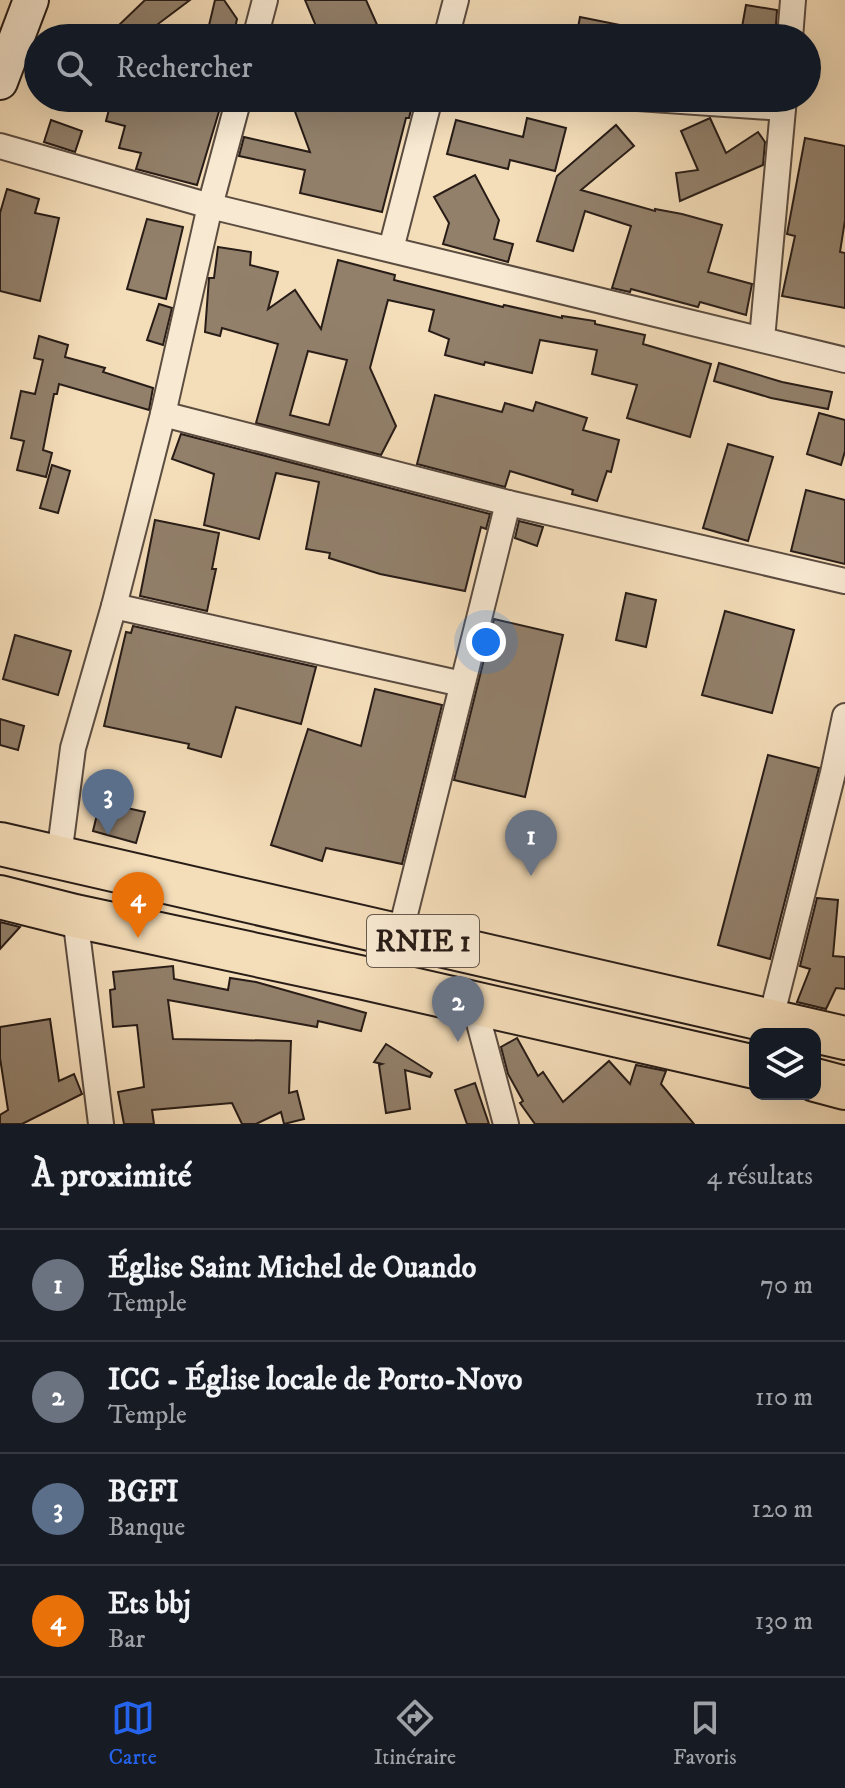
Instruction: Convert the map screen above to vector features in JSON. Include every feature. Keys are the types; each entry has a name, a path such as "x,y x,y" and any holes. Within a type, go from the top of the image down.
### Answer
{"highway":[{"name":"RNIE 1","path":"0,844 845,1038"},
{"name":"RNIE 1","path":"0,897 749,1066"},
{"path":"821,1082 845,1088"}],"main road":[{"path":"0,82 31,0"}],"street":[{"path":"259,24 265,0"},
{"path":"450,24 456,0"},
{"path":"791,24 793,0"},
{"path":"59,856 73,748 114,606 163,414 210,206 235,112"},
{"path":"391,249 426,112"},
{"path":"762,339 783,112"},
{"path":"0,146 210,206 845,360"},
{"path":"163,414 508,503 845,581"},
{"path":"400,934 508,503"},
{"path":"114,606 462,684"},
{"path":"770,1022 845,716"},
{"path":"75,916 101,1124"},
{"path":"474,1004 506,1124"}],"building":[{"path":"145,0 190,0 158,24 120,24"},
{"path":"215,0 224,0 237,19 236,24 209,24"},
{"path":"305,0 366,0 377,24 315,24"},
{"path":"746,5 777,10 776,24 743,24"},
{"path":"580,17 615,24 579,24"},
{"path":"108,112 219,112 197,185 136,169 141,153 119,148 125,126 106,121"},
{"path":"295,112 410,112 406,118 382,212 300,193 305,170 239,156 244,137 310,152"},
{"path":"527,118 566,128 555,171 510,160 508,169 447,154 456,120 523,137"},
{"path":"710,118 726,153 758,132 765,142 763,165 680,201 676,173 698,170 681,131"},
{"path":"51,120 82,131 75,152 44,142"},
{"path":"616,125 634,146 581,190 655,211 682,214 722,225 708,272 752,284 746,315 700,302 698,307 631,289 630,292 612,288 631,226 585,211 573,251 537,241 557,176"},
{"path":"805,138 845,146 845,220 840,252 845,253 845,308 782,296 795,236 787,234"},
{"path":"475,175 499,220 494,239 513,244 508,262 443,244 449,223 434,197"},
{"path":"7,189 39,199 35,213 59,218 40,301 0,291 0,213"},
{"path":"147,219 183,227 166,299 127,289"},
{"path":"218,247 251,252 250,265 278,272 268,309 295,290 321,329 338,260 395,275 394,280 503,307 595,321 595,324 645,335 643,344 711,364 690,437 627,418 637,385 592,374 597,350 540,340 532,373 485,362 484,365 445,355 449,339 429,331 434,310 388,300 370,368 396,426 381,455 256,423 278,344 222,328 220,336 205,332 209,278 214,278","holes":["308,351 347,360 329,425 290,415"]},
{"path":"159,304 172,308 163,345 147,340"},
{"path":"39,336 68,345 65,357 105,368 103,372 153,388 149,410 59,384 57,394 54,394 43,450 52,453 46,477 17,470 24,441 11,438 21,391 35,394 43,360 34,358"},
{"path":"719,363 782,382 832,392 828,409 771,398 714,381"},
{"path":"435,395 502,412 505,403 533,411 536,402 587,418 583,430 619,440 611,472 607,471 597,501 572,494 573,490 510,471 505,487 417,464"},
{"path":"819,413 845,420 845,451 841,465 807,454"},
{"path":"181,434 490,514 486,529 481,527 465,591 380,574 329,558 330,553 306,549 319,482 276,473 259,539 204,525 214,474 172,459"},
{"path":"728,444 773,457 748,541 703,528"},
{"path":"52,465 70,471 58,513 40,508"},
{"path":"806,490 845,500 845,564 791,551"},
{"path":"155,520 219,533 212,569 216,569 207,611 140,596"},
{"path":"519,521 543,527 537,546 515,538"},
{"path":"626,593 656,600 646,647 616,640"},
{"path":"725,611 794,630 772,713 702,695"},
{"path":"494,619 563,635 525,797 454,780"},
{"path":"133,626 316,667 301,724 236,707 221,757 188,748 189,744 104,726 126,632 131,633"},
{"path":"15,635 71,651 58,695 3,679"},
{"path":"375,689 442,705 402,864 326,848 322,861 271,845 308,729 361,746"},
{"path":"0,719 24,726 18,750 0,745"},
{"path":"768,755 819,768 770,959 718,945"},
{"path":"100,802 145,812 136,843 93,831"},
{"path":"817,898 838,900 833,956 845,957 845,989 836,988 826,1009 797,1002 810,969 800,966"},
{"path":"0,922 20,927 0,949"},
{"path":"173,966 174,979 228,990 230,978 256,982 366,1013 361,1031 318,1021 317,1027 168,1000 173,1039 291,1041 289,1093 297,1091 304,1119 284,1124 281,1112 256,1124 242,1124 232,1103 152,1110 154,1124 124,1124 118,1092 144,1087 137,1025 113,1027 110,990 115,989 113,972"},
{"path":"50,1019 59,1081 74,1074 82,1094 22,1124 0,1124 0,1115 8,1110 0,1058 0,1027"},
{"path":"517,1038 538,1076 543,1072 563,1102 609,1061 630,1084 636,1065 666,1071 661,1084 694,1124 535,1124 520,1103 523,1101 508,1074 501,1047"},
{"path":"386,1044 432,1073 430,1077 405,1070 410,1109 386,1113 379,1065 382,1064 374,1062"},
{"path":"475,1083 489,1124 467,1124 455,1090"}],"place":[{"name":"BGFI","path":"108,835"},
{"name":"Église Saint Michel de Ouando","path":"531,876"},
{"name":"Ets bbj","path":"138,938"},
{"name":"ICC - Église locale de Porto-Novo","path":"458,1042"}]}
